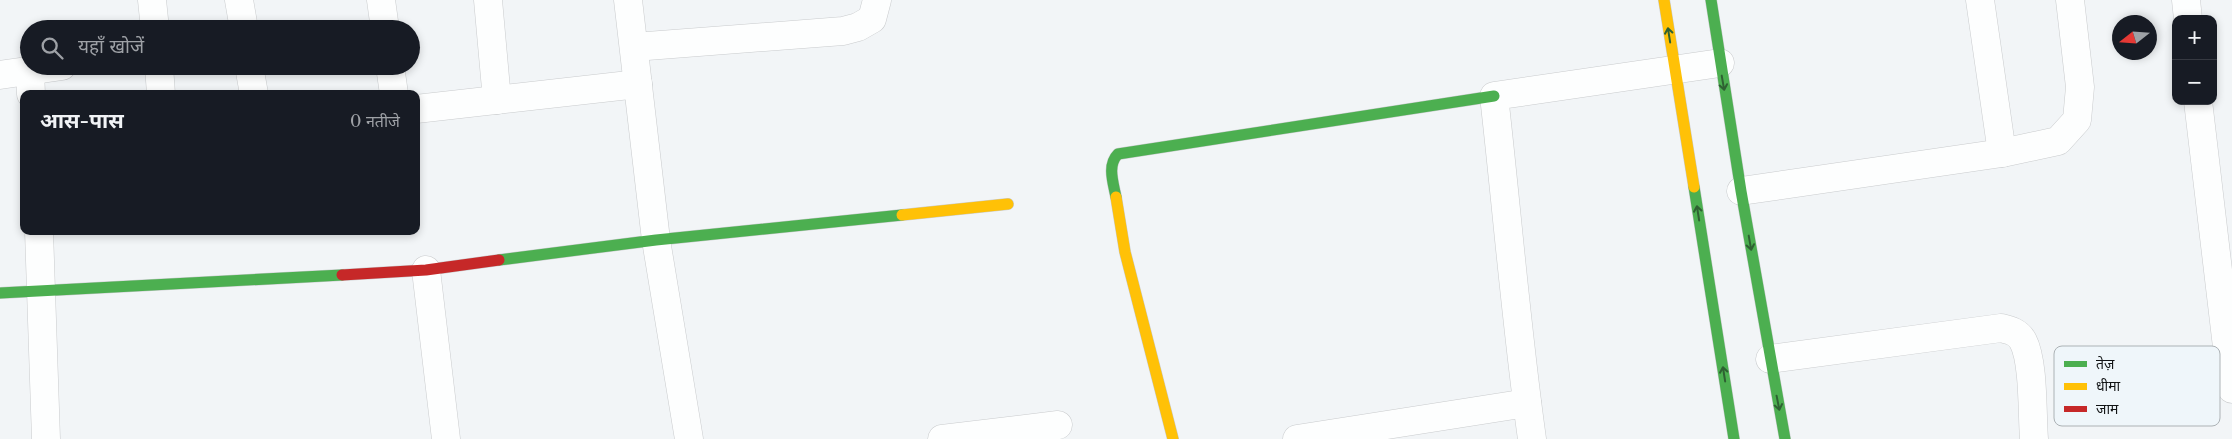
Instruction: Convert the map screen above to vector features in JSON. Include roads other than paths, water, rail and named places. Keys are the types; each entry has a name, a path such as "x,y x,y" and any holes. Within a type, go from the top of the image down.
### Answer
{"street":[{"path":"152,0 154,20"},
{"path":"239,0 242,20"},
{"path":"381,0 384,20"},
{"path":"488,0 497,100"},
{"path":"628,0 656,240 689,439"},
{"path":"634,47 843,31 858,28 872,19 877,0"},
{"path":"1664,0 1734,439"},
{"path":"1711,0 1785,439"},
{"path":"1980,0 2002,152"},
{"path":"1742,191 2002,152 2058,141 2076,120 2080,87 2070,0"},
{"path":"2186,0 2188,15"},
{"path":"1173,439 1125,252 1111,167 1112,160 1118,154 1720,62"},
{"path":"0,75 31,82 45,75"},
{"path":"159,75 161,90"},
{"path":"251,75 253,90"},
{"path":"391,75 393,90"},
{"path":"420,109 638,84"},
{"path":"1494,96 1532,439"},
{"path":"2198,105 2232,389"},
{"path":"0,293 42,289 426,270 656,240 1008,204"},
{"path":"39,235 46,439"},
{"path":"426,270 446,439"},
{"path":"1770,359 2001,328 2012,330 2022,340 2029,356 2034,439"},
{"path":"1297,439 1527,403"},
{"path":"942,439 1058,425"}]}
